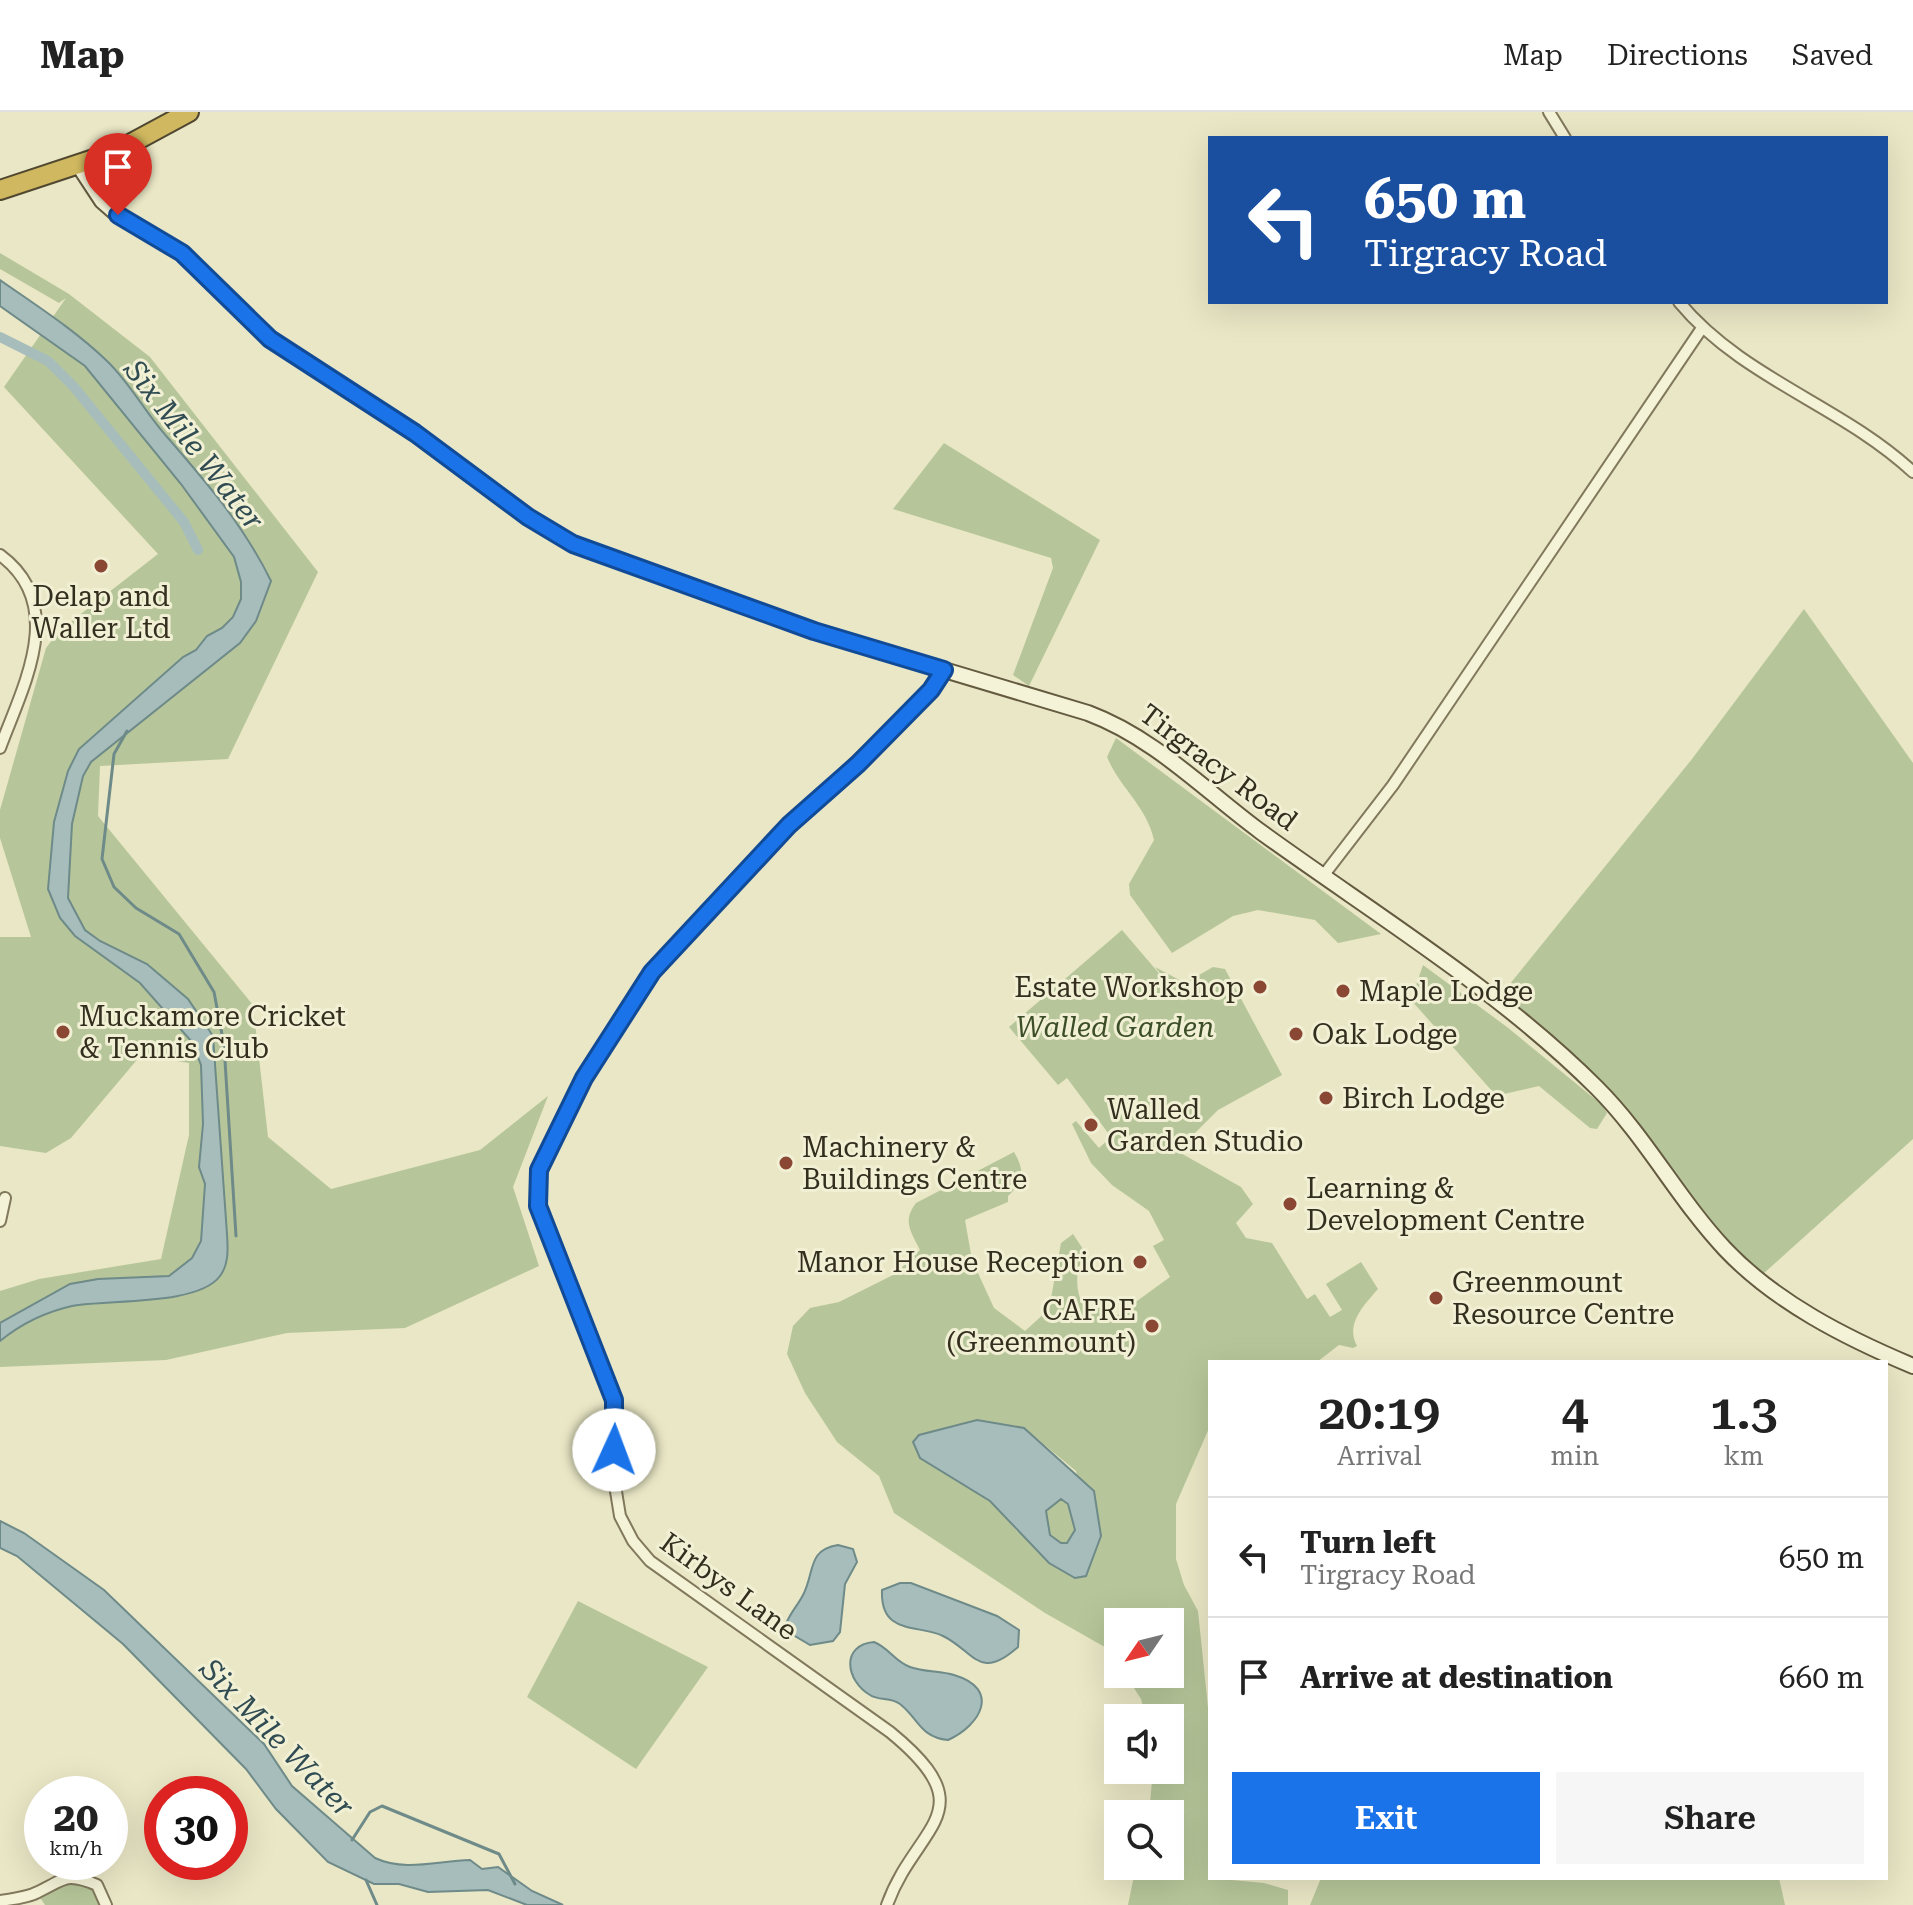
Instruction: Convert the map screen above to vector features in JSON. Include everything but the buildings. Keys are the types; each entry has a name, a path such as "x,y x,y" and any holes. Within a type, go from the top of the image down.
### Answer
{"highway":[{"path":"0,190 79,166 147,137 189,112"}],"street":[{"path":"1549,112 1564,136"},
{"name":"Tirgracy Road","path":"79,166 102,201 118,215 182,253 270,339 415,433 551,531 602,556 804,628 1119,725 1152,745 1210,794 1525,1023 1628,1122 1686,1201 1746,1269 1819,1320 1913,1366"},
{"path":"1681,304 1702,328 1756,370 1875,440 1913,472"},
{"path":"1323,876 1393,785 1702,328"},
{"path":"0,555 29,588 38,622 32,661 0,748"},
{"name":"Kirbys Lane","path":"887,1905 939,1817 937,1784 917,1754 890,1732 650,1561 633,1541 616,1498 614,1400 538,1206 537,1186 539,1170 584,1078 652,972 793,821 858,764 931,690 944,670"},
{"path":"0,1221 5,1198"},
{"path":"0,1901 35,1894 64,1877 78,1877 97,1885 106,1905"},
{"path":"35,1894 41,1905"}],"green space":[{"path":"0,253 69,294 150,357 318,572 228,759 100,766 98,816 253,1005 268,1137 331,1189 480,1150 548,1096 513,1187 539,1266 405,1328 287,1333 166,1360 0,1367 0,1291 39,1279 161,1259 189,1135 189,1063 141,1055 71,1138 46,1153 0,1146 0,937 31,937 0,838 0,810 46,648 59,631 158,554 4,387 66,298 59,303 0,269"},
{"path":"944,443 1100,540 1029,686 1013,675 1053,568 1051,558 893,509"},
{"path":"1804,609 1913,763 1913,1139 1763,1274 1707,1217 1645,1131 1614,1094 1501,995 1692,759"},
{"path":"1116,738 1381,934 1338,943 1315,920 1258,910 1233,916 1172,953 1130,895 1129,884 1154,840 1146,817 1107,757"},
{"name":"Walled Garden","path":"1122,930 1186,1005 1155,967 1185,983 1213,967 1225,969 1282,1075 1218,1110 1177,1151 1241,1187 1253,1204 1236,1223 1246,1238 1272,1243 1307,1299 1315,1294 1330,1317 1342,1310 1326,1284 1361,1262 1378,1289 1358,1315 1353,1330 1357,1346 1353,1348 1339,1345 1320,1360 1208,1360 1208,1431 1176,1504 1176,1559 1184,1585 1198,1611 1208,1707 1208,1880 1264,1883 1288,1890 1288,1905 1128,1905 1133,1880 1184,1880 1184,1800 1150,1800 1152,1784 1184,1784 1184,1704 1142,1704 1134,1688 1184,1688 1184,1608 1104,1608 1104,1647 1045,1613 894,1513 879,1476 837,1442 805,1393 787,1354 793,1326 810,1308 839,1302 895,1274 920,1250 909,1221 916,1203 1014,1152 1021,1176 1008,1196 1008,1202 965,1220 972,1260 994,1308 1025,1331 1047,1311 1048,1315 1061,1243 1073,1234 1089,1258 1078,1267 1077,1280 1078,1292 1089,1314 1104,1303 1115,1317 1170,1277 1153,1246 1164,1240 1149,1211 1112,1185 1091,1163 1072,1124 1076,1121 1099,1148 1111,1137 1067,1078 1058,1085 1009,1027","holes":["977,1421 1024,1428 1076,1471 1092,1556 1086,1576 1017,1531 990,1501 964,1484 929,1432"]},
{"path":"1423,965 1507,1027 1601,1104 1607,1113 1597,1129 1590,1128 1539,1086 1504,1094 1492,1091 1411,1000"},
{"path":"1061,1498 1068,1504 1075,1530 1067,1543 1060,1543 1050,1535 1046,1511"},
{"path":"578,1601 708,1667 636,1769 527,1697"},
{"path":"76,1880 93,1887 103,1905 45,1905 39,1896 64,1882"},
{"path":"1320,1880 1779,1880 1785,1905 1310,1905"}],"water":[{"path":"0,280 69,329 116,370 224,506 271,581 256,621 240,643 91,762 83,776 72,824 68,898 85,930 100,941 147,964 188,999 213,1036 227,1239 225,1266 209,1286 193,1292 151,1300 72,1306 34,1319 0,1341 0,1323 70,1284 98,1279 169,1276 192,1258 201,1241 205,1184 199,1167 203,1124 201,1065 192,1042 140,983 75,936 60,918 48,889 54,822 68,771 79,749 183,657 196,650 207,636 233,617 241,599 241,582 234,557 181,484 85,366 0,306"},
{"path":"977,1420 1024,1428 1094,1491 1101,1536 1086,1576 1075,1578 1049,1563 990,1501 920,1458 913,1442 919,1435","holes":["1061,1499 1068,1504 1075,1530 1067,1543 1061,1543 1050,1535 1046,1511"]},
{"path":"0,1521 24,1533 104,1590 264,1744 292,1786 375,1858 410,1865 470,1860 482,1869 498,1867 532,1891 563,1905 527,1905 488,1890 428,1892 399,1884 374,1884 328,1862 276,1809 246,1769 123,1644 17,1556 0,1548"},
{"path":"838,1545 853,1549 857,1562 845,1584 840,1632 833,1641 810,1645 790,1633 786,1624 803,1595 816,1557"},
{"path":"900,1583 911,1583 997,1616 1019,1630 1018,1647 1005,1657 985,1663 943,1636 894,1622 883,1605 882,1590"},
{"path":"874,1642 910,1667 969,1681 978,1689 981,1698 977,1717 948,1740 931,1735 900,1704 870,1695 856,1681 850,1664 856,1650"}],"waterway":[{"path":"0,337 48,361 74,387 184,522 198,550"},
{"path":"127,731 114,754 102,859 114,887 136,908 179,934 214,992 224,1045 236,1236"},
{"name":"Six Mile Water","path":"352,1840 370,1812 382,1806 499,1854 515,1884"},
{"path":"366,1880 377,1905"}],"place":[{"name":"Delap and Waller Ltd","path":"101,566"},
{"name":"Estate Workshop","path":"1260,987"},
{"name":"Maple Lodge","path":"1343,991"},
{"name":"Muckamore Cricket & Tennis Club","path":"63,1032"},
{"name":"Oak Lodge","path":"1296,1034"},
{"name":"Birch Lodge","path":"1326,1098"},
{"name":"Walled Garden Studio","path":"1091,1125"},
{"name":"Machinery & Buildings Centre","path":"786,1163"},
{"name":"Learning & Development Centre","path":"1290,1204"},
{"name":"Manor House Reception","path":"1140,1262"},
{"name":"Greenmount Resource Centre","path":"1436,1298"},
{"name":"CAFRE (Greenmount)","path":"1152,1326"}],"route":[{"path":"118,215 182,253 209,276 270,339 415,433 528,517 573,544 814,631 944,670 937,684 858,764 789,825 652,972 584,1078 539,1170 538,1206 612,1390 614,1450"}]}
